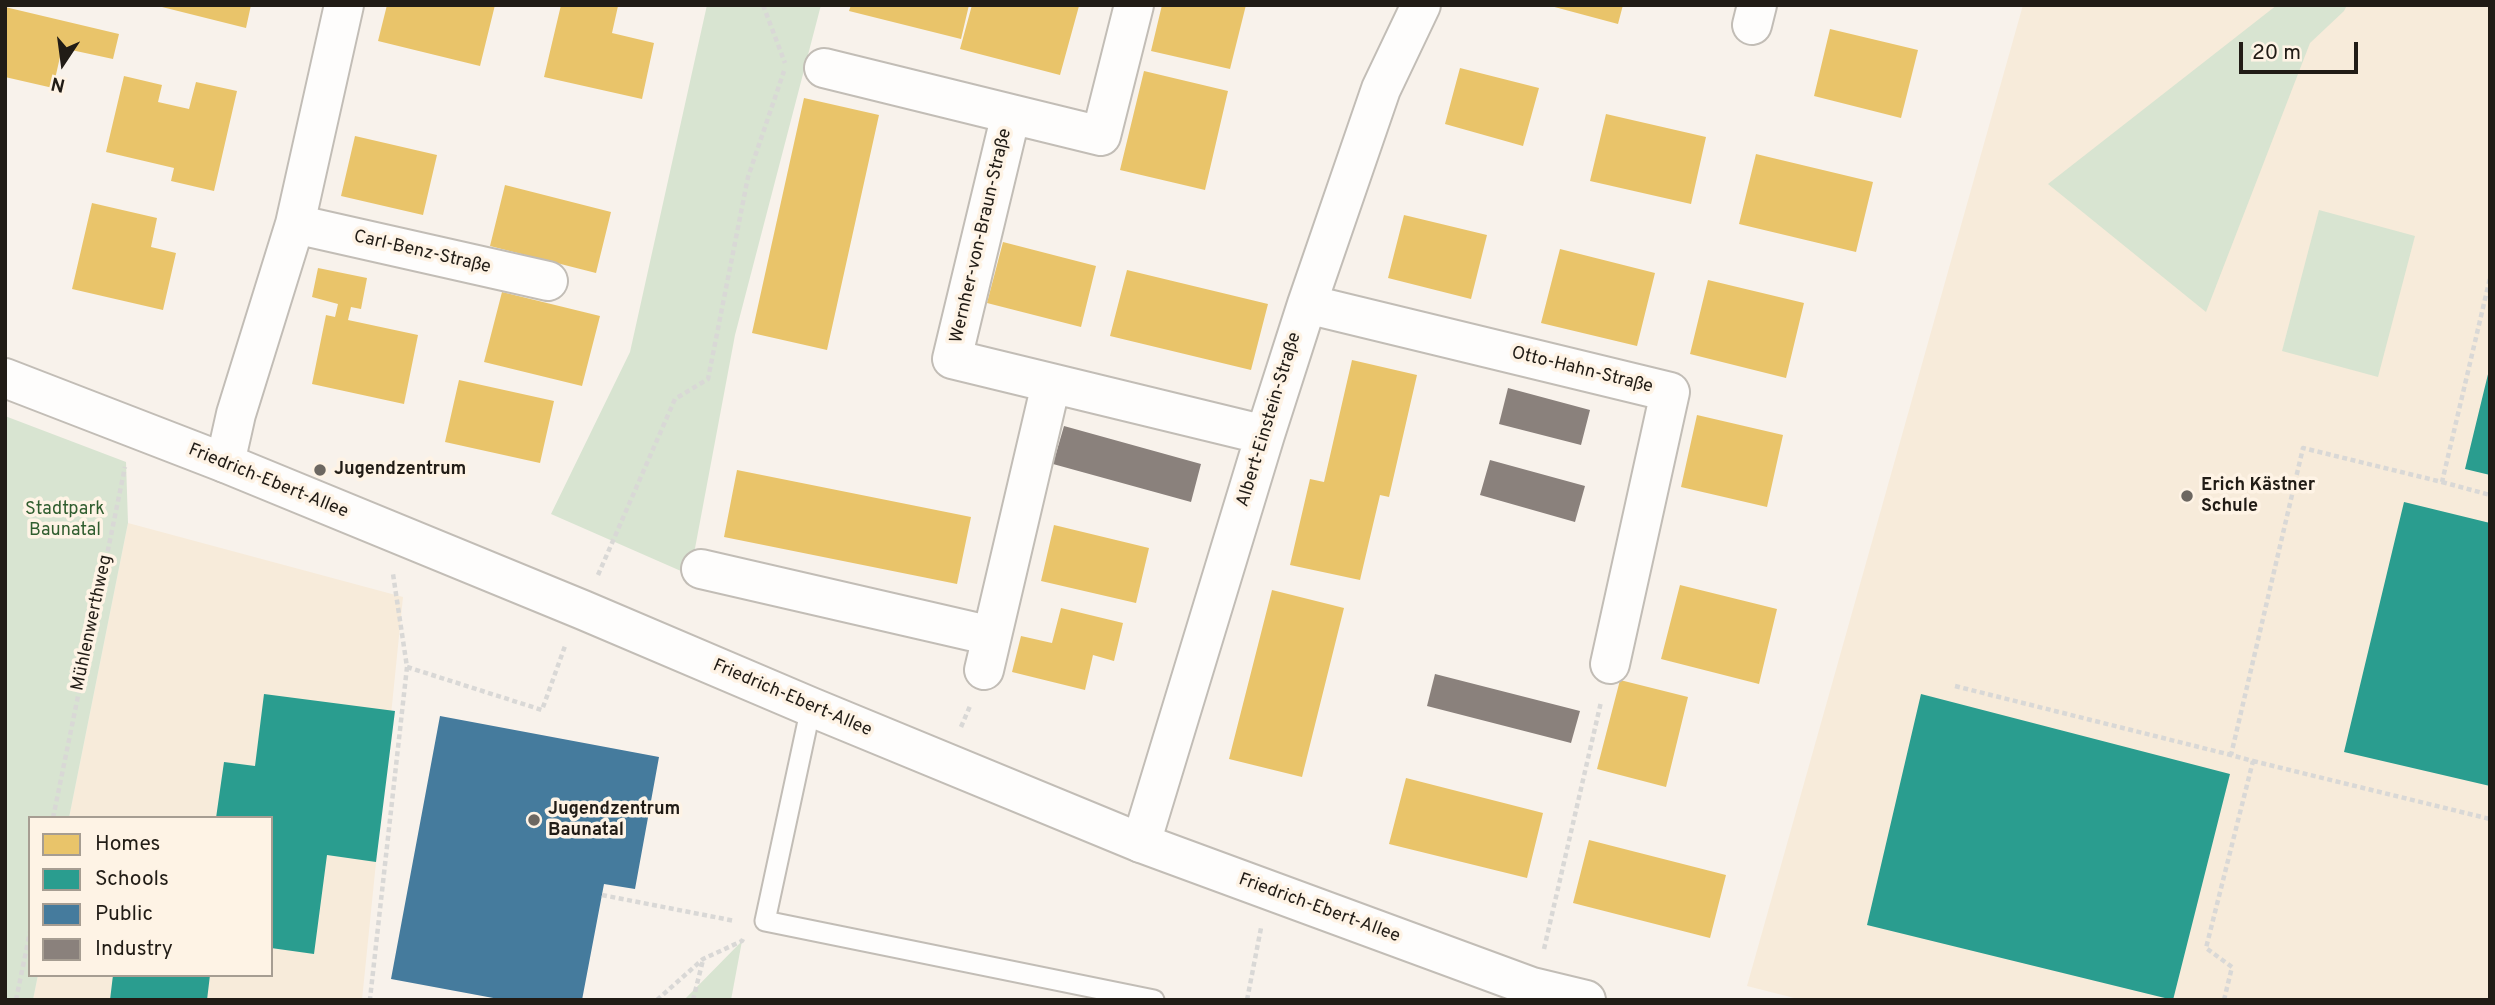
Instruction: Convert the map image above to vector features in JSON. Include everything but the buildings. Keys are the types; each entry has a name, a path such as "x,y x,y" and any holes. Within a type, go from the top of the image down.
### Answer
{"street":[{"path":"225,463 236,414 295,224 344,5"},
{"name":"Wernher-von-Braun-Straße","path":"1134,5 1101,136 1011,114 952,359 1265,435"},
{"name":"Albert-Einstein-Straße","path":"1141,844 1307,304 1381,89 1421,5"},
{"path":"824,68 1011,114"},
{"name":"Carl-Benz-Straße","path":"295,224 548,281"},
{"name":"Otto-Hahn-Straße","path":"1307,304 1670,392 1610,664"},
{"name":"Friedrich-Ebert-Allee","path":"5,378 225,463 1141,844 1532,987 1586,1000"},
{"path":"701,569 988,653 1051,384"}],"lane":[{"path":"811,707 765,921 1154,1000"}],"path":[{"path":"407,667 542,710 567,642 676,399 708,379 748,177 786,65 763,5"},
{"path":"2442,482 2490,278"},
{"name":"Mühlenwerthweg","path":"53,816 126,462 142,432"},
{"path":"2231,755 2304,448 2490,495"},
{"path":"372,1000 407,667 392,569"},
{"path":"1532,987 1545,946 1610,664"},
{"path":"1955,686 2490,819"},
{"path":"2224,1000 2232,967 2206,948 2253,761"},
{"path":"601,895 747,923"},
{"path":"1247,1000 1261,927"},
{"path":"16,1000 28,942"},
{"path":"657,1000 704,959 742,942"},
{"path":"693,1000 704,959"}],"shaded area":[{"name":"Erich Kästner Schule","path":"2023,5 2490,5 2490,1000 1802,1000 1747,986"},
{"path":"128,523 403,597 362,1000 33,1000 38,977 273,977 273,816 69,816"}],"green space":[{"path":"707,5 821,5 735,335 690,575 551,514 630,352"},
{"path":"2277,5 2347,5 2310,43 2206,312 2048,184"},
{"path":"2319,210 2415,236 2378,377 2282,351"},
{"name":"Stadtpark Baunatal","path":"5,416 126,462 128,523 69,816 28,816 28,977 38,977 33,1000 5,1000"},
{"path":"742,941 731,1000 684,1000"}],"place":[{"name":"Jugendzentrum","path":"320,470"},
{"name":"Erich Kästner Schule","path":"2187,496"},
{"name":"Jugendzentrum Baunatal","path":"534,820"}]}
